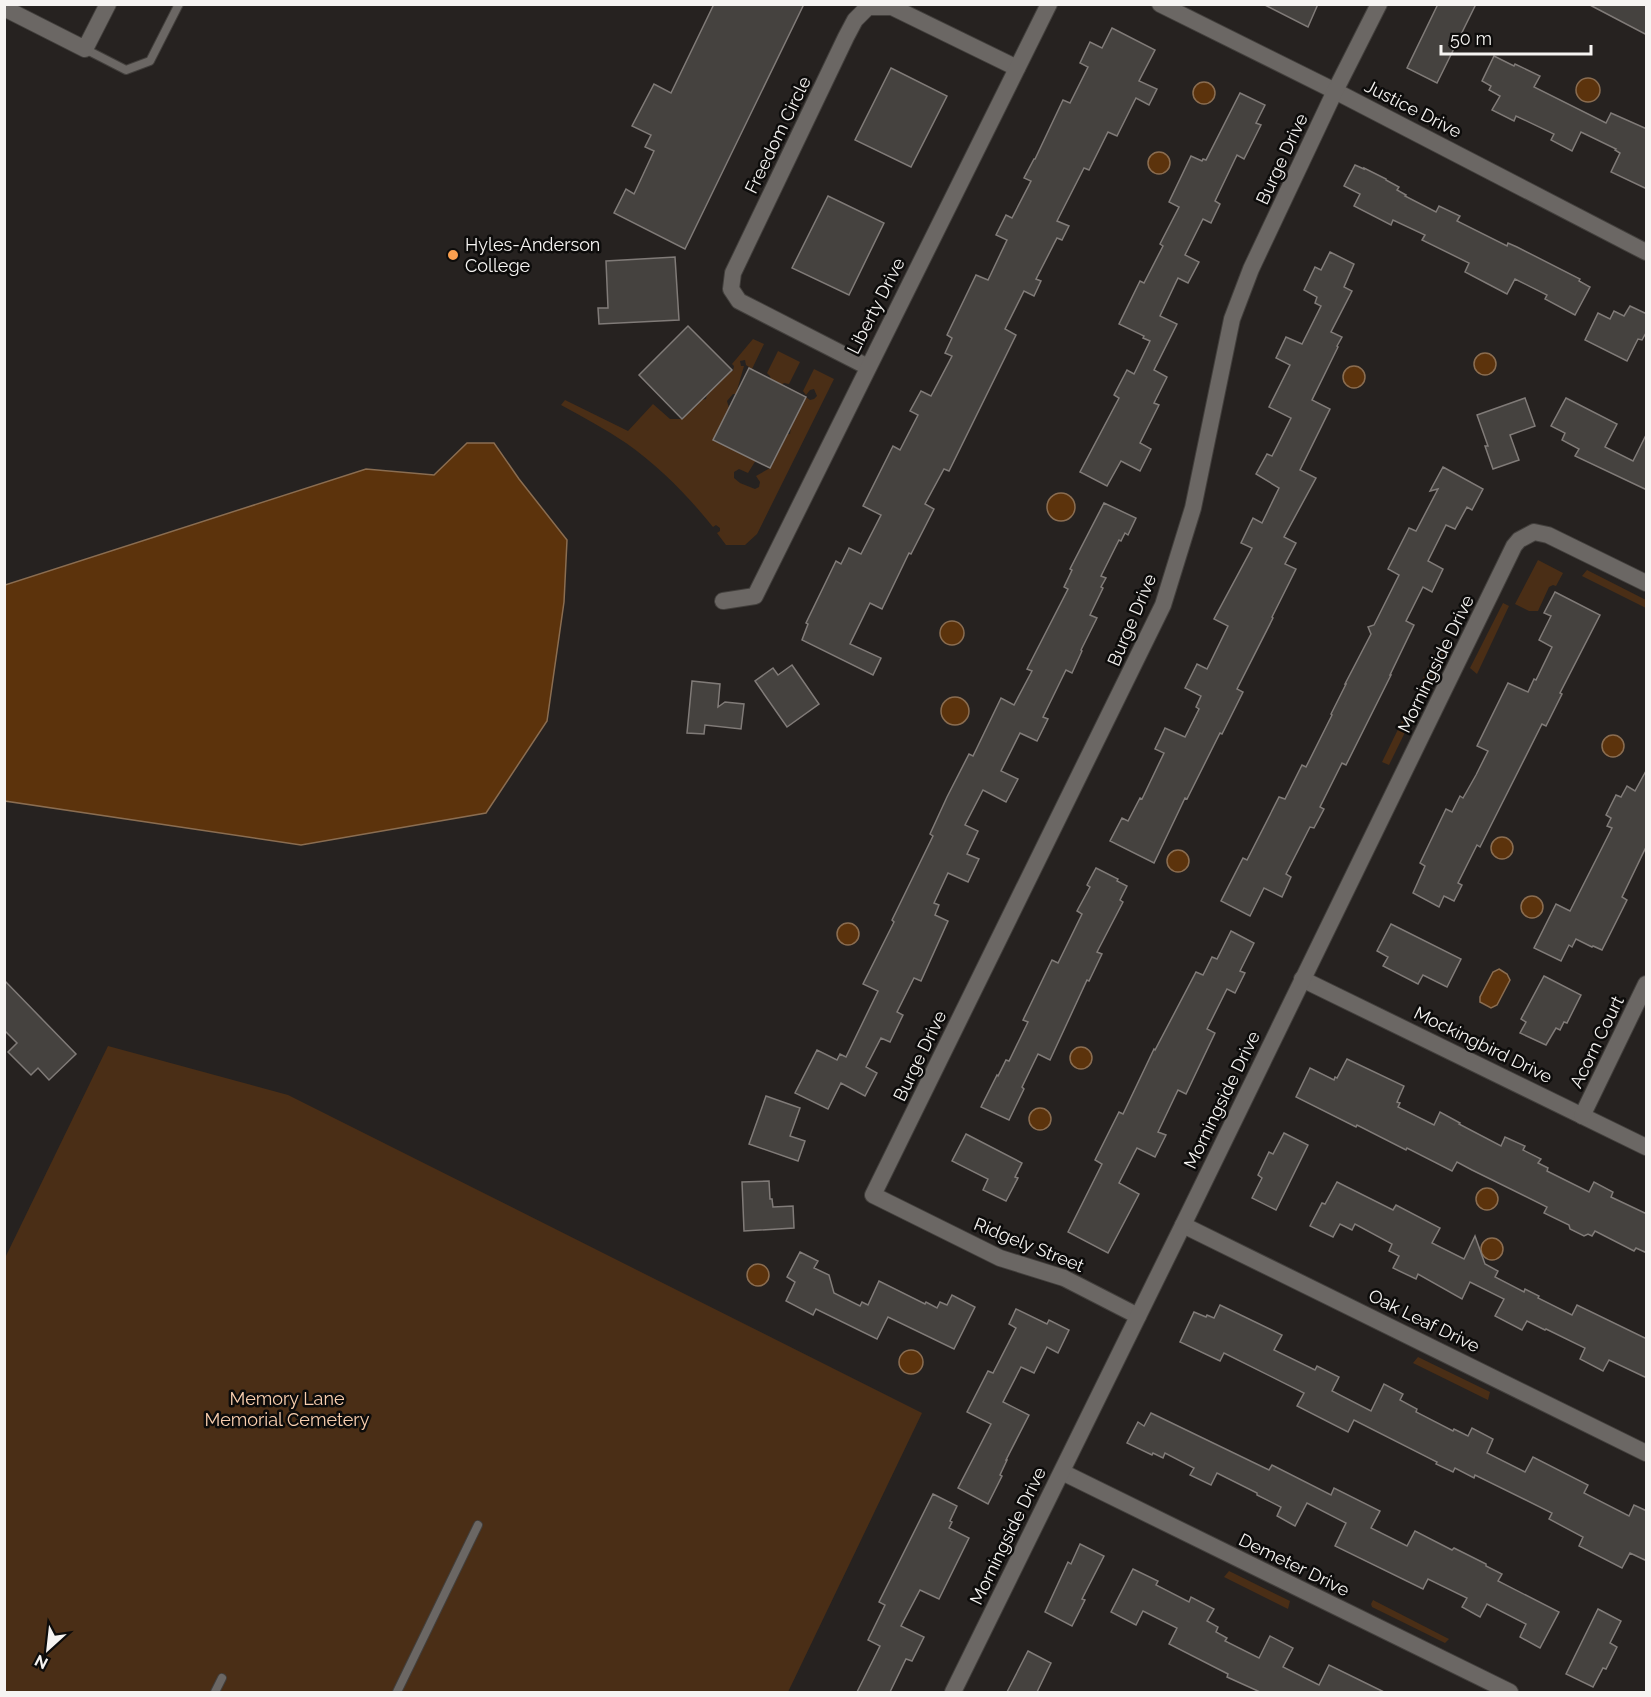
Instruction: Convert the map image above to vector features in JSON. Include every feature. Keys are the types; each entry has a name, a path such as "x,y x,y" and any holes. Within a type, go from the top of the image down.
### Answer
{"street":[{"path":"4,9 85,49 108,4"},
{"name":"Liberty Drive","path":"723,601 755,596 1049,4"},
{"name":"Justice Drive","path":"1160,4 1335,91 1647,252"},
{"name":"Burge Drive","path":"873,1195 1163,605 1193,508 1232,319 1251,269 1379,4"},
{"name":"Freedom Circle","path":"868,367 739,301 731,289 733,273 846,37 855,20 868,7 892,7 1017,68"},
{"name":"Morningside Drive","path":"953,1692 1514,546 1519,540 1534,532 1551,536 1647,583"},
{"name":"Mockingbird Drive","path":"1302,979 1647,1147"},
{"name":"Acorn Court","path":"1582,1116 1647,984"},
{"name":"Ridgely Street","path":"873,1195 1000,1258 1064,1278 1138,1316"},
{"name":"Oak Leaf Drive","path":"1183,1225 1647,1453"},
{"name":"Demeter Drive","path":"1062,1472 1510,1692"}],"lane":[{"path":"85,49 126,70 150,61 178,4"},
{"path":"397,1692 478,1525"},
{"path":"215,1692 222,1678"}],"green space":[{"path":"753,339 764,344 752,369 746,365 745,360 740,361 741,366 744,366 736,394 733,394 727,401 729,408 713,440 756,460 748,473 739,469 734,472 734,478 740,483 755,489 759,487 760,482 756,476 770,468 787,434 790,434 791,427 806,397 810,400 817,396 814,389 806,395 803,391 814,369 834,379 757,534 745,545 726,545 717,533 720,528 716,525 713,527 650,461 618,438 561,405 565,400 628,431 653,404 670,419 682,419 701,400 706,399 707,394 730,371 733,371 732,364"},
{"path":"778,351 800,362 789,384 781,385 771,381 767,373"},
{"path":"1538,560 1563,573 1556,586 1549,587 1538,611 1529,611 1515,604"},
{"path":"1587,570 1646,600 1646,608 1582,576"},
{"path":"1503,603 1509,606 1477,674 1470,668"},
{"path":"1443,638 1449,643 1425,692 1417,690"},
{"path":"1406,713 1412,718 1389,765 1382,762"},
{"name":"Memory Lane Memorial Cemetery","path":"108,1046 288,1095 922,1413 788,1692 5,1692 4,1260"},
{"path":"1418,1357 1490,1392 1488,1400 1413,1363"},
{"path":"1229,1571 1290,1601 1288,1609 1224,1577"},
{"path":"1373,1600 1449,1639 1445,1643 1372,1607"}],"shaded area":[{"path":"1588,78 1597,81 1600,90 1597,99 1588,102 1579,99 1576,90 1579,81"},
{"path":"1200,82 1208,82 1215,89 1215,97 1208,104 1200,104 1193,97 1193,89"},
{"path":"1159,152 1167,155 1170,163 1167,171 1159,174 1151,171 1148,163 1151,155"},
{"path":"1481,353 1489,353 1496,360 1496,368 1489,375 1481,375 1474,368 1474,360"},
{"path":"1350,366 1358,366 1365,373 1365,381 1358,388 1350,388 1343,381 1343,373"},
{"path":"467,443 494,443 567,540 564,602 547,721 486,813 301,845 5,801 5,585 366,469 434,475"},
{"path":"1061,493 1071,497 1075,507 1071,517 1061,521 1051,517 1047,507 1051,497"},
{"path":"952,621 961,624 964,633 961,642 952,645 943,642 940,633 943,624"},
{"path":"955,697 965,701 969,711 965,721 955,725 945,721 941,711 945,701"},
{"path":"1613,735 1621,738 1624,746 1621,754 1613,757 1605,754 1602,746 1605,738"},
{"path":"1498,837 1506,837 1513,844 1513,852 1506,859 1498,859 1491,852 1491,844"},
{"path":"1178,850 1186,853 1189,861 1186,869 1178,872 1170,869 1167,861 1170,853"},
{"path":"1528,896 1536,896 1543,903 1543,911 1536,918 1528,918 1521,911 1521,903"},
{"path":"848,923 856,926 859,934 856,942 848,945 840,942 837,934 840,926"},
{"path":"1499,969 1507,974 1510,980 1497,1005 1491,1008 1480,1002 1480,997 1493,972"},
{"path":"1077,1047 1085,1047 1092,1054 1092,1062 1085,1069 1077,1069 1070,1062 1070,1054"},
{"path":"1036,1108 1044,1108 1051,1115 1051,1123 1044,1130 1036,1130 1029,1123 1029,1115"},
{"path":"1483,1188 1491,1188 1498,1195 1498,1203 1491,1210 1483,1210 1476,1203 1476,1195"},
{"path":"1488,1238 1496,1238 1503,1245 1503,1253 1496,1260 1488,1260 1481,1253 1481,1245"},
{"path":"758,1264 766,1267 769,1275 766,1283 758,1286 750,1283 747,1275 750,1267"},
{"path":"911,1350 920,1353 923,1362 920,1371 911,1374 902,1371 899,1362 902,1353"}],"building":[{"path":"714,4 804,4 685,249 614,213 626,189 634,194 654,151 645,147 651,135 632,126 654,84 671,93"},
{"path":"1263,4 1318,4 1308,27"},
{"path":"1438,4 1476,4 1437,83 1407,68"},
{"path":"1588,4 1647,4 1647,35"},
{"path":"1112,28 1155,50 1139,81 1157,89 1149,105 1136,98 1117,136 1108,132 1089,170 1084,168 1057,221 1069,226 1062,240 1057,238 1036,279 1041,281 1034,296 1024,291 1005,329 1016,335 949,471 944,469 925,504 934,509 911,554 909,553 882,609 870,603 850,644 881,658 873,675 802,640 808,624 806,623 836,561 841,564 849,548 861,554 881,515 863,506 893,446 900,450 918,415 910,411 921,391 931,396 952,356 945,353 952,338 947,335 976,275 988,280 1007,240 996,235 1006,215 1012,218 1031,181 1024,178 1063,100 1070,103 1088,67 1080,63 1090,42 1102,48"},
{"path":"1494,56 1540,76 1534,87 1606,123 1611,113 1647,129 1647,189 1611,172 1620,153 1616,149 1581,132 1572,151 1551,140 1554,134 1516,116 1514,121 1492,110 1500,96 1489,90 1491,86 1482,81"},
{"path":"891,68 947,96 911,167 855,140"},
{"path":"1240,93 1265,105 1256,123 1261,125 1244,159 1237,155 1215,201 1220,204 1211,223 1203,219 1185,255 1199,262 1188,283 1178,278 1160,316 1177,324 1154,370 1167,377 1154,403 1159,405 1140,443 1151,449 1140,471 1121,461 1107,486 1080,472 1119,398 1114,395 1127,370 1134,374 1150,341 1119,324 1140,281 1144,283 1163,246 1160,244 1179,207 1169,202 1191,156 1202,161 1206,160"},
{"path":"1355,165 1386,179 1399,187 1397,190 1405,196 1436,212 1439,206 1460,216 1457,221 1507,246 1508,243 1517,247 1580,279 1579,281 1590,287 1575,315 1545,299 1547,295 1515,279 1507,294 1465,272 1469,263 1422,240 1425,235 1393,220 1391,225 1354,206 1360,194 1344,186"},
{"path":"828,196 884,223 849,295 792,268"},
{"path":"1330,252 1354,264 1344,287 1352,291 1331,332 1342,337 1312,400 1330,409 1300,470 1316,478 1284,537 1296,543 1285,564 1296,569 1237,689 1243,692 1187,799 1185,798 1154,863 1110,841 1122,818 1128,821 1140,798 1142,799 1164,753 1155,749 1165,728 1185,737 1199,709 1196,707 1201,696 1185,688 1197,664 1207,669 1228,626 1214,619 1252,548 1241,543 1253,518 1262,523 1279,488 1256,474 1267,454 1272,456 1291,418 1269,407 1290,365 1276,358 1286,337 1302,344 1321,306 1315,303 1317,297 1304,290 1315,267 1321,270"},
{"path":"675,257 679,320 599,324 598,308 608,308 606,261"},
{"path":"1630,306 1647,314 1647,331 1642,340 1638,339 1627,361 1585,340 1598,313 1610,319 1614,311 1624,316"},
{"path":"688,326 732,370 682,419 639,375"},
{"path":"749,368 806,397 770,468 713,440"},
{"path":"1525,398 1535,426 1510,435 1519,460 1493,469 1477,415"},
{"path":"1566,398 1617,424 1605,447 1633,461 1647,433 1647,490 1575,456 1579,449 1562,440 1565,433 1551,426"},
{"path":"1443,467 1483,489 1472,510 1467,507 1455,529 1446,525 1428,561 1443,569 1432,592 1423,587 1406,621 1414,625 1346,765 1342,763 1320,807 1324,809 1314,828 1310,827 1286,874 1291,877 1282,897 1264,888 1250,916 1221,901 1243,858 1247,860 1279,797 1285,799 1302,765 1306,767 1371,634 1368,627 1374,625 1399,575 1388,569 1409,528 1416,531 1438,489 1430,491"},
{"path":"1104,503 1136,518 1128,535 1125,533 1121,541 1119,540 1101,576 1106,578 1090,615 1097,618 1072,673 1066,670 1043,717 1048,719 1037,741 1020,733 1001,771 1018,779 1006,802 983,790 965,825 978,831 967,854 979,859 968,882 948,873 934,903 939,905 935,915 948,921 921,981 914,978 897,1012 903,1015 890,1042 881,1038 866,1067 877,1073 865,1096 841,1083 828,1109 795,1093 817,1050 837,1060 840,1054 846,1057 878,991 863,984 933,836 930,834 947,797 969,754 973,756 1001,698 1014,705 1032,671 1027,669 1068,589 1064,587 1072,570 1070,569"},
{"path":"1555,592 1600,615 1560,693 1562,694 1546,726 1542,724 1480,847 1477,845 1458,883 1462,885 1454,901 1444,896 1439,907 1413,893 1425,866 1420,863 1446,809 1452,812 1460,796 1463,798 1488,751 1477,746 1508,683 1528,692 1534,679 1536,680 1552,647 1539,640 1551,616 1544,613"},
{"path":"792,665 819,704 787,727 755,681 773,668 778,675"},
{"path":"692,681 720,684 718,707 725,702 744,704 741,729 705,725 704,734 687,733"},
{"path":"1647,769 1647,845 1622,897 1627,900 1602,950 1576,939 1572,947 1569,945 1561,961 1534,948 1556,904 1570,911 1612,828 1607,826 1611,818 1606,815 1616,795 1621,797 1627,786 1635,791"},
{"path":"1096,868 1127,886 1120,900 1123,902 1097,952 1102,954 1089,981 1087,980 1050,1060 1038,1054 1009,1120 981,1107 1006,1060 1009,1061 1028,1022 1023,1020 1052,960 1058,963 1082,914 1077,911 1090,887 1087,885"},
{"path":"1391,924 1461,959 1447,987 1423,975 1418,984 1383,966 1388,957 1377,951"},
{"path":"1231,931 1254,943 1240,971 1245,973 1235,993 1227,989 1207,1029 1215,1033 1186,1094 1178,1090 1158,1132 1166,1135 1155,1157 1137,1148 1119,1183 1139,1194 1108,1253 1068,1232 1102,1164 1095,1160 1119,1112 1123,1114 1154,1049 1196,972 1203,975 1212,957 1217,959"},
{"path":"1544,976 1581,995 1567,1023 1564,1022 1560,1030 1556,1028 1546,1045 1520,1033 1526,1022 1521,1019"},
{"path":"4,980 76,1054 49,1080 38,1068 31,1075 8,1052 17,1043 4,1030"},
{"path":"1347,1059 1404,1086 1397,1102 1400,1103 1398,1107 1434,1125 1440,1112 1501,1146 1505,1137 1525,1146 1523,1150 1541,1159 1538,1163 1548,1168 1547,1171 1589,1192 1594,1182 1613,1192 1611,1197 1647,1214 1647,1253 1636,1248 1634,1251 1595,1231 1592,1236 1588,1234 1584,1236 1570,1229 1569,1225 1544,1213 1547,1207 1457,1162 1452,1171 1296,1097 1310,1068 1334,1080"},
{"path":"766,1096 800,1108 790,1136 805,1141 798,1161 749,1144"},
{"path":"1284,1133 1308,1145 1276,1210 1252,1198 1262,1178 1258,1175 1269,1152 1273,1154"},
{"path":"966,1134 1022,1163 1015,1177 1018,1178 1006,1201 983,1190 988,1179 952,1161"},
{"path":"769,1181 773,1207 793,1206 794,1228 744,1231 742,1182"},
{"path":"1337,1182 1393,1210 1396,1205 1440,1228 1432,1243 1464,1259 1475,1236 1485,1264 1498,1271 1495,1277 1524,1292 1525,1289 1572,1315 1577,1305 1647,1339 1647,1378 1609,1360 1603,1371 1580,1359 1585,1348 1527,1321 1522,1330 1495,1316 1504,1299 1470,1282 1462,1299 1418,1274 1416,1279 1393,1268 1399,1256 1389,1251 1392,1244 1355,1224 1352,1230 1340,1224 1333,1237 1310,1226 1322,1203 1325,1204"},
{"path":"800,1252 818,1261 814,1268 829,1275 834,1293 860,1306 862,1302 868,1305 879,1281 937,1308 940,1302 947,1305 952,1295 975,1307 954,1349 888,1317 877,1339 816,1309 813,1315 786,1301 795,1282 787,1277"},
{"path":"1220,1305 1282,1335 1274,1350 1315,1370 1317,1366 1339,1377 1332,1391 1371,1411 1384,1384 1403,1394 1400,1400 1417,1409 1416,1412 1453,1431 1454,1429 1468,1436 1472,1428 1493,1439 1487,1453 1525,1472 1533,1457 1588,1485 1584,1493 1629,1516 1634,1505 1647,1511 1647,1561 1630,1553 1622,1568 1579,1546 1583,1537 1549,1519 1552,1513 1475,1475 1474,1478 1455,1468 1453,1472 1354,1420 1348,1432 1297,1406 1304,1393 1224,1353 1220,1361 1180,1342 1194,1312 1214,1318"},
{"path":"1016,1309 1047,1324 1049,1320 1069,1330 1058,1353 1047,1347 1034,1373 1021,1367 1003,1402 1029,1415 1006,1460 1000,1475 1002,1476 988,1504 958,1488 991,1424 967,1412 988,1371 993,1373 1016,1328 1009,1324"},
{"path":"1151,1413 1269,1470 1272,1465 1331,1495 1334,1488 1380,1511 1371,1528 1407,1546 1415,1531 1486,1564 1502,1574 1498,1581 1559,1612 1540,1648 1520,1637 1526,1624 1487,1604 1480,1617 1462,1607 1467,1598 1428,1579 1423,1589 1335,1546 1346,1523 1307,1503 1295,1526 1277,1516 1281,1507 1217,1473 1211,1485 1190,1475 1194,1468 1165,1453 1163,1458 1127,1443 1138,1422 1144,1426"},
{"path":"933,1494 957,1506 949,1528 969,1538 939,1599 920,1590 901,1626 924,1637 912,1661 906,1659 890,1692 857,1692 880,1646 868,1640 885,1605 879,1602"},
{"path":"1080,1544 1104,1556 1082,1599 1085,1600 1072,1626 1045,1612 1068,1562 1071,1564"},
{"path":"1133,1569 1158,1581 1156,1585 1189,1602 1191,1597 1214,1609 1207,1621 1218,1627 1216,1632 1227,1638 1225,1641 1259,1658 1270,1636 1293,1648 1283,1667 1319,1685 1329,1665 1384,1692 1260,1692 1227,1677 1228,1674 1169,1644 1177,1628 1143,1611 1136,1625 1111,1612"},
{"path":"1598,1609 1621,1621 1610,1643 1617,1647 1606,1669 1603,1668 1593,1687 1566,1674"},
{"path":"1028,1651 1051,1663 1037,1692 1007,1692"}],"place":[{"name":"Hyles-Anderson College","path":"453,255"}]}
